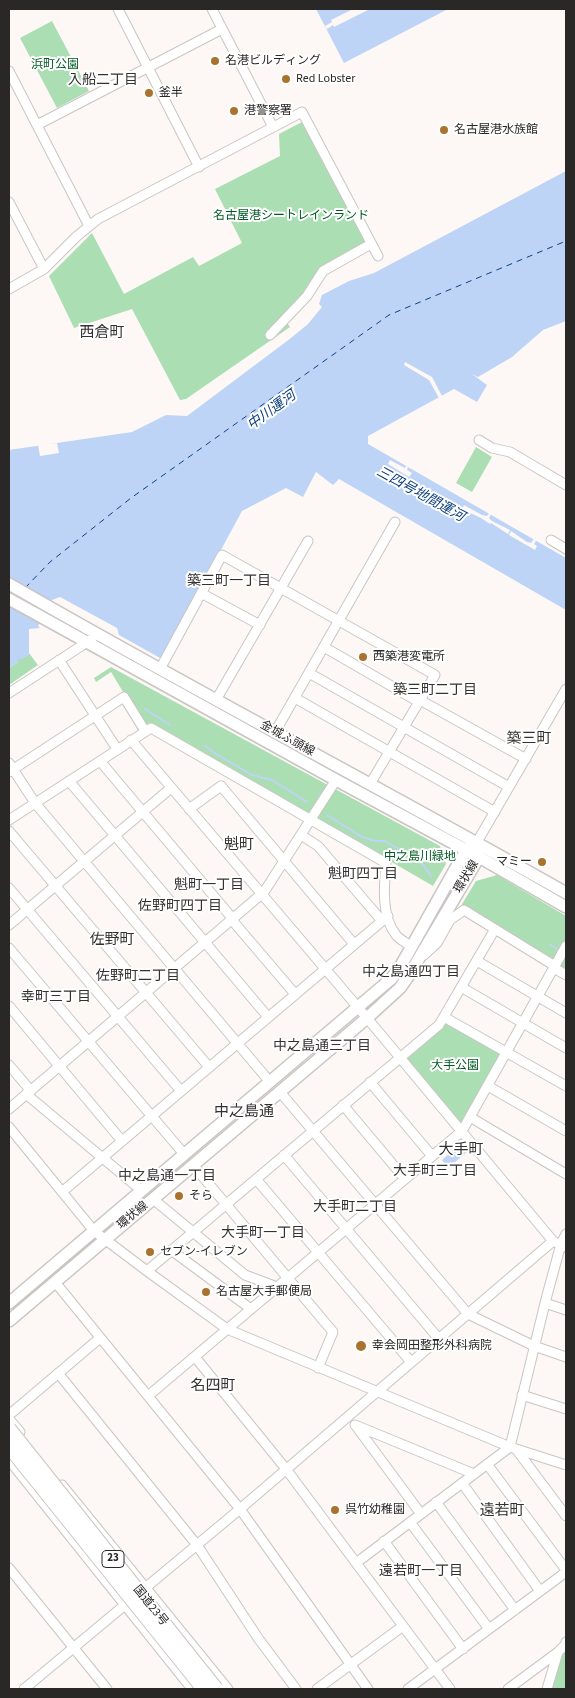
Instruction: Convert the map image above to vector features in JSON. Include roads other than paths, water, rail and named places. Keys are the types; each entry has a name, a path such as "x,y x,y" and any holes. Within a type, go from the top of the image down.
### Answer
{"highway":[{"name":"国道23号","path":"9,1429 216,1689"},
{"name":"国道23号","path":"9,1446 204,1689"}],"main road":[{"name":"金城ふ頭線","path":"9,584 71,627 88,644 479,856 566,907"},
{"name":"金城ふ頭線","path":"9,599 71,627 97,635 566,892"},
{"name":"環状線","path":"9,1303 391,979 412,947 466,850 477,842 479,856 420,958 400,988 9,1321"}],"street":[{"path":"118,9 199,166"},
{"path":"212,9 274,127"},
{"path":"37,125 222,29"},
{"path":"9,71 89,226"},
{"path":"9,289 44,270 98,219 302,112 378,256"},
{"path":"9,202 44,270"},
{"path":"270,335 307,296 323,271 371,244"},
{"path":"479,440 492,448 510,452 566,485"},
{"path":"275,732 395,522"},
{"path":"551,540 566,549"},
{"path":"216,700 308,541"},
{"path":"160,669 222,555 435,676 370,784"},
{"path":"201,593 260,625"},
{"path":"9,693 59,660 88,644 97,635"},
{"path":"324,647 526,759"},
{"path":"59,660 117,749"},
{"path":"309,672 509,787"},
{"path":"477,842 566,689"},
{"path":"146,731 124,697 10,768 35,803 270,1082"},
{"path":"295,698 495,812"},
{"path":"9,820 151,728 386,863 384,886 385,919"},
{"path":"131,740 560,1244"},
{"path":"100,761 295,994"},
{"path":"189,810 220,786 228,772"},
{"path":"9,1109 261,894 336,780"},
{"path":"69,781 268,1017"},
{"path":"220,786 354,944"},
{"path":"9,925 170,788"},
{"path":"9,831 209,1067"},
{"path":"301,835 318,846 385,919 397,937 412,947"},
{"path":"9,888 181,1091"},
{"path":"420,958 437,943 450,920 464,910 556,965 566,975"},
{"path":"62,1192 385,919"},
{"path":"147,1271 439,1025 495,929"},
{"path":"9,948 184,1154"},
{"path":"148,1396 462,1131 565,948"},
{"path":"477,961 566,1013"},
{"path":"461,987 566,1048"},
{"path":"9,1006 122,1141"},
{"path":"444,1017 566,1086"},
{"path":"9,1064 29,1092 102,1158 141,1190"},
{"path":"370,1082 432,1156"},
{"path":"488,1086 566,1131"},
{"path":"280,1092 468,1314 534,1346 566,1357"},
{"path":"343,1105 405,1179"},
{"path":"470,1117 566,1174"},
{"path":"9,1127 94,1231 227,1329 513,1448 566,1465"},
{"path":"284,1155 439,1339"},
{"path":"193,1165 334,1332 318,1368"},
{"path":"256,1179 411,1362"},
{"path":"153,1199 245,1275 277,1288"},
{"path":"566,1234 560,1244 522,1394 513,1448 566,1516"},
{"path":"24,1689 240,1509 468,1314 560,1244"},
{"path":"171,1250 251,1309"},
{"path":"55,1282 240,1509 368,1689"},
{"path":"545,1303 566,1310"},
{"path":"9,1415 100,1338"},
{"path":"195,1356 286,1468 450,1689"},
{"path":"58,1373 197,1545 258,1638 296,1689"},
{"path":"522,1394 566,1408"},
{"path":"348,1416 421,1514"},
{"path":"9,1419 228,1689"},
{"path":"356,1425 474,1474"},
{"path":"356,1563 487,1464 513,1448"},
{"path":"9,1460 192,1689"},
{"path":"413,1688 435,1669 566,1571 487,1464"},
{"path":"462,1483 540,1591"},
{"path":"436,1502 515,1610"},
{"path":"410,1522 489,1629"},
{"path":"384,1541 463,1649"},
{"path":"9,1568 107,1689"},
{"path":"317,1689 403,1626"},
{"path":"508,1689 558,1652 565,1646 566,1642"},
{"path":"547,1689 558,1652"}],"water":[{"path":"316,9 448,9 344,63"},
{"path":"566,171 566,321 543,330 512,357 478,377 472,374 487,385 477,402 454,389 368,436 368,444 566,558 566,610 339,479 333,485 316,472 303,497 286,488 242,511 163,657 160,658 119,635 117,628 60,597 52,600 38,626 40,628 29,629 29,655 18,659 18,662 9,668 9,450 132,432 166,415 187,416 308,324 322,307 319,304 322,295 349,281 374,273"},
{"path":"461,1143 468,1151 448,1168 442,1160"}],"waterway":[{"path":"145,709 170,725"},
{"path":"205,746 252,775 272,780 307,802"},
{"path":"327,815 362,837 375,841 385,841 421,862 431,876"},
{"path":"550,945 559,950"}],"place":[{"name":"名港ビルディング","path":"215,61"},
{"name":"Red Lobster","path":"286,79"},
{"name":"釜半","path":"149,93"},
{"name":"港警察署","path":"234,111"},
{"name":"名古屋港水族館","path":"444,130"},
{"name":"西築港変電所","path":"363,657"},
{"name":"マミー","path":"542,862"},
{"name":"そら","path":"179,1196"},
{"name":"セブン-イレブン","path":"150,1252"},
{"name":"名古屋大手郵便局","path":"206,1292"},
{"name":"幸会岡田整形外科病院","path":"361,1346"},
{"name":"呉竹幼稚園","path":"335,1510"}],"district":[{"name":"入船二丁目","path":"103,81"},
{"name":"西倉町","path":"102,334"},
{"name":"築三町一丁目","path":"229,582"},
{"name":"築三町二丁目","path":"435,691"},
{"name":"築三町","path":"529,740"},
{"name":"魁町","path":"239,846"},
{"name":"魁町四丁目","path":"363,875"},
{"name":"魁町一丁目","path":"209,886"},
{"name":"佐野町四丁目","path":"180,907"},
{"name":"佐野町","path":"112,941"},
{"name":"中之島通四丁目","path":"411,973"},
{"name":"佐野町二丁目","path":"138,977"},
{"name":"幸町三丁目","path":"56,998"},
{"name":"中之島通三丁目","path":"322,1047"},
{"name":"中之島通","path":"244,1113"},
{"name":"大手町","path":"461,1151"},
{"name":"大手町三丁目","path":"435,1172"},
{"name":"中之島通一丁目","path":"167,1177"},
{"name":"大手町二丁目","path":"355,1208"},
{"name":"大手町一丁目","path":"263,1234"},
{"name":"名四町","path":"213,1387"},
{"name":"遠若町","path":"502,1512"},
{"name":"遠若町一丁目","path":"421,1572"}],"park label":[{"name":"浜町公園","path":"55,65"},
{"name":"名古屋港シートレインランド","path":"291,216"},
{"name":"中之島川緑地","path":"420,857"},
{"name":"大手公園","path":"455,1066"}],"water label":[{"name":"中川運河","path":"272,411"},
{"name":"三四号地間運河","path":"420,495"}]}
